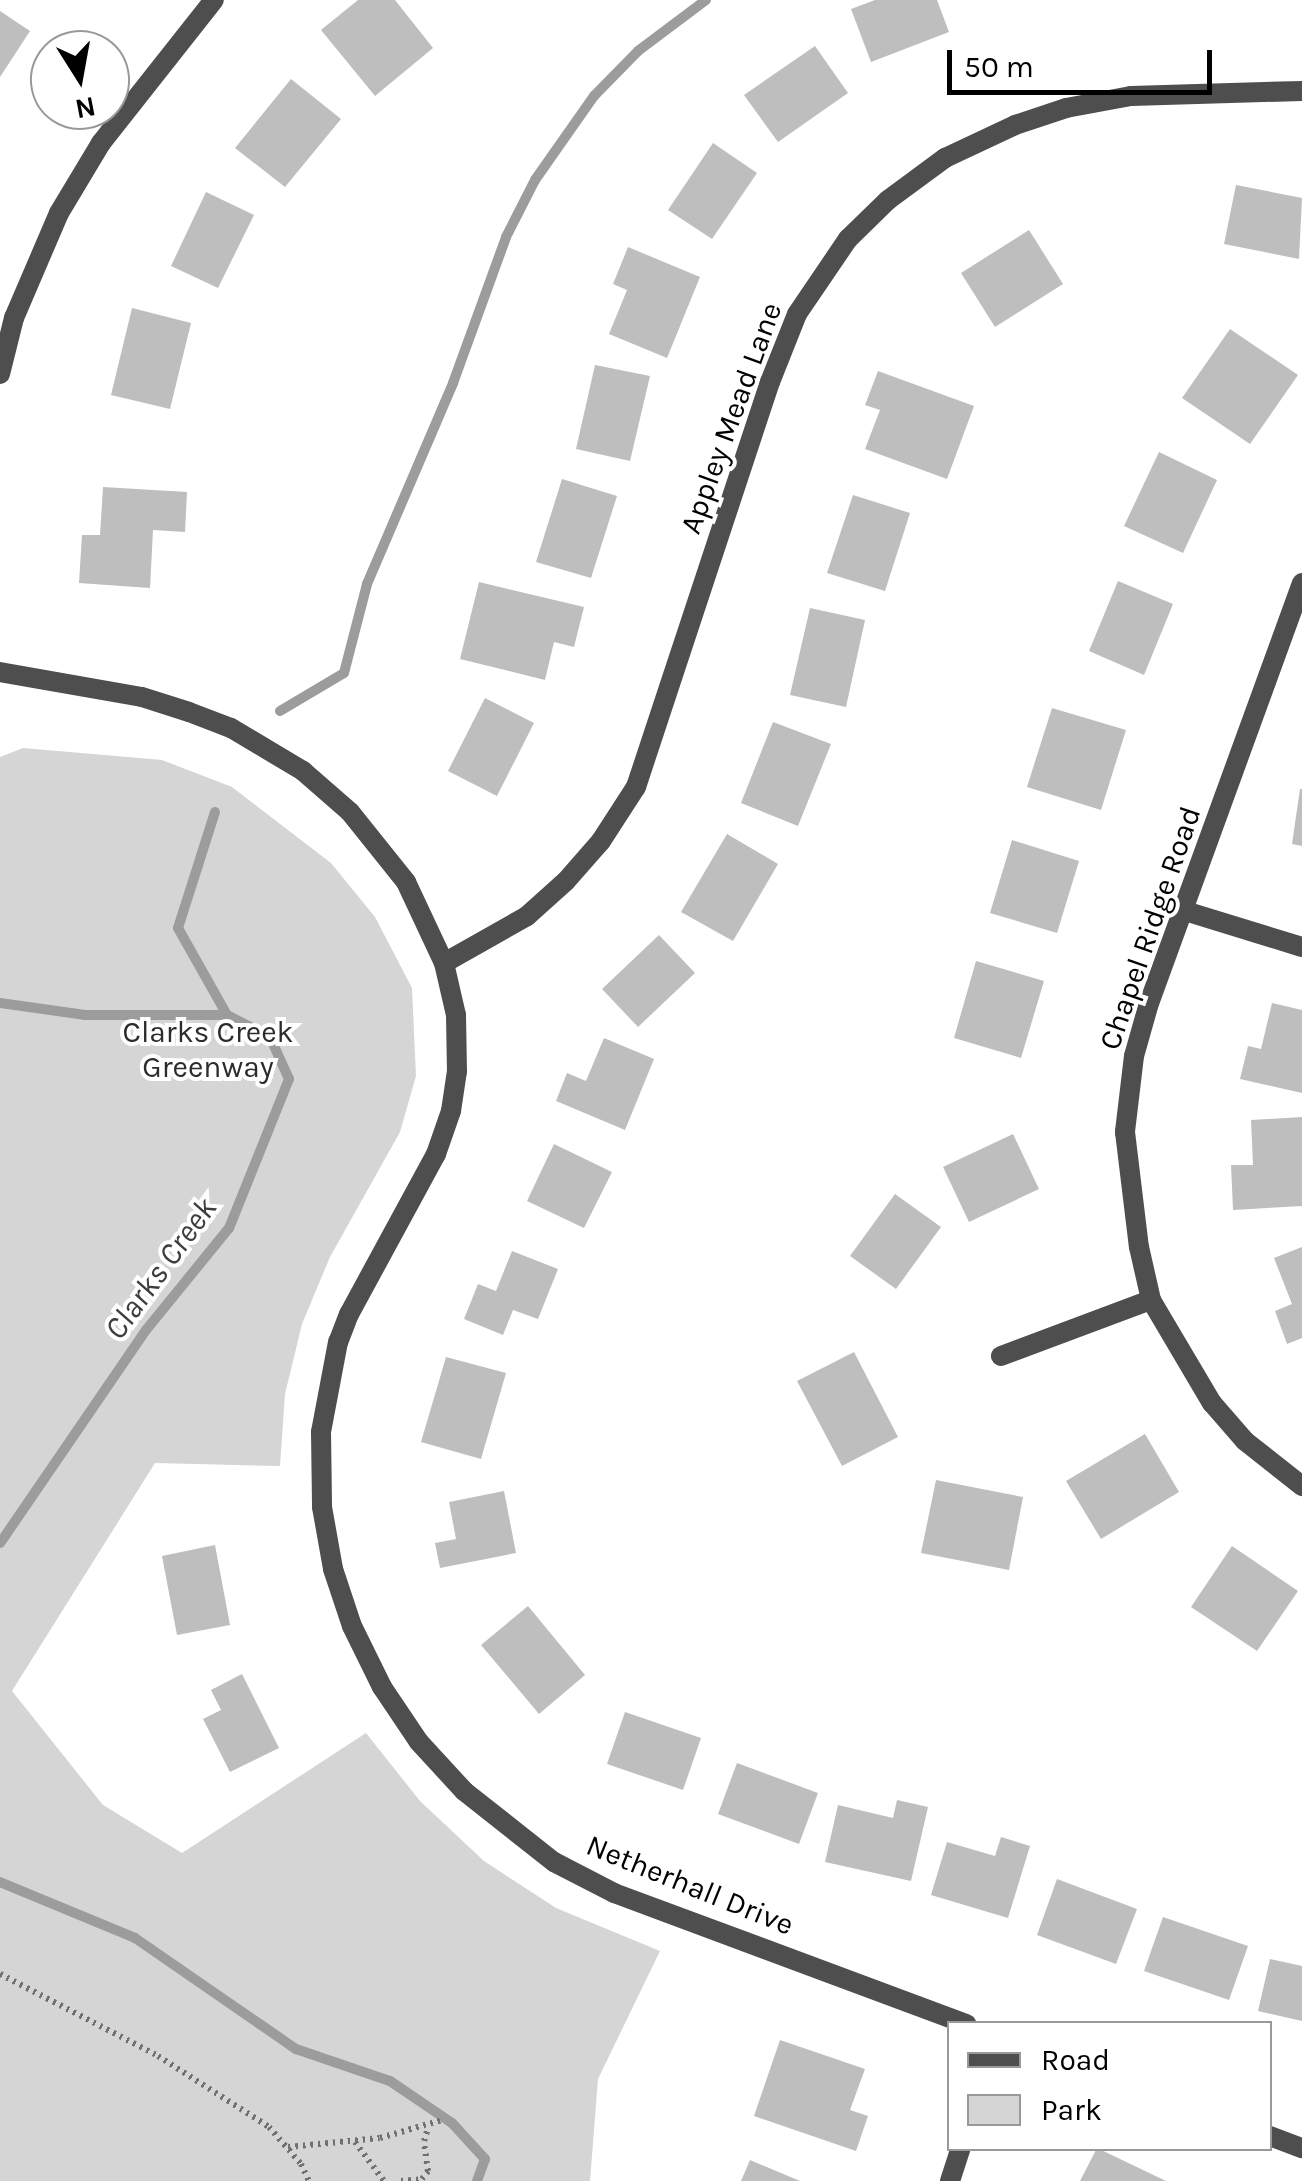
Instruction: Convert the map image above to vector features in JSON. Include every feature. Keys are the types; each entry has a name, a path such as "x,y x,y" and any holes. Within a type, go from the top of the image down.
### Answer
{"street":[{"path":"0,374 14,318 58,213 101,143 214,0"},
{"name":"Appley Mead Lane","path":"444,963 516,923 566,881 601,841 636,787 770,382 797,314 848,239 888,200 945,158 1015,125 1066,108 1145,95 1302,91"},
{"name":"Chapel Ridge Road","path":"1302,583 1139,1038 1125,1132 1139,1247 1152,1300 1212,1404 1245,1440 1302,1486"},
{"name":"Netherhall Drive","path":"0,672 142,697 189,712 231,728 303,771 350,812 406,882 444,963 456,1015 457,1072 450,1111 436,1154 349,1314 324,1402 322,1507 333,1570 352,1626 382,1686 419,1742 464,1792 554,1862 614,1892 958,2021"},
{"path":"1185,911 1302,948"},
{"path":"1001,1356 1152,1300"},
{"path":"1272,2137 1302,2148"},
{"path":"950,2181 960,2151"}],"path":[{"path":"0,1974 158,2056 269,2127 310,2181"},
{"path":"287,2148 324,2141 355,2142 428,2127 442,2120"},
{"path":"401,2181 422,2179 428,2171 424,2141 428,2127"},
{"path":"355,2142 384,2181"}],"green space":[{"name":"Clarks Creek Greenway","path":"23,748 162,760 232,787 331,863 375,917 412,988 416,1076 400,1132 330,1257 302,1324 285,1394 280,1466 155,1463 12,1691 103,1805 182,1853 366,1733 420,1801 484,1861 556,1908 660,1951 598,2079 590,2181 0,2181 0,757"}],"building":[{"path":"358,0 395,0 433,48 375,96 321,30"},
{"path":"875,0 937,0 949,32 871,62 851,9"},
{"path":"0,11 30,31 0,77"},
{"path":"815,46 848,93 778,142 744,95"},
{"path":"291,79 341,119 285,187 235,148"},
{"path":"713,143 757,173 712,239 668,210"},
{"path":"1236,185 1302,198 1299,259 1224,244"},
{"path":"206,192 254,215 218,288 171,266"},
{"path":"1029,230 1063,284 995,327 961,273"},
{"path":"628,247 700,277 667,358 609,334 627,290 613,284"},
{"path":"132,308 191,323 170,409 111,395"},
{"path":"1230,329 1298,375 1250,444 1182,398"},
{"path":"595,365 650,376 630,461 576,449"},
{"path":"878,371 974,406 947,479 865,449 880,410 865,405"},
{"path":"1159,452 1217,480 1183,553 1124,526"},
{"path":"562,479 617,496 591,578 536,562"},
{"path":"103,487 187,492 185,532 153,530 150,588 79,583 82,535 100,535"},
{"path":"853,495 910,513 885,591 827,573"},
{"path":"1118,581 1173,604 1144,675 1089,651"},
{"path":"479,582 584,607 574,647 554,642 545,680 460,659"},
{"path":"810,608 865,620 846,707 790,695"},
{"path":"485,698 534,723 497,796 448,771"},
{"path":"1052,708 1126,730 1101,810 1027,787"},
{"path":"773,722 831,744 798,826 741,803"},
{"path":"1302,789 1302,846 1292,844"},
{"path":"727,834 778,864 733,941 681,912"},
{"path":"1012,840 1079,861 1057,933 990,913"},
{"path":"659,935 695,973 638,1027 602,989"},
{"path":"976,961 1044,981 1021,1058 954,1038"},
{"path":"1272,1003 1302,1010 1302,1093 1240,1079 1248,1046 1261,1049"},
{"path":"604,1038 654,1059 625,1130 556,1101 567,1073 586,1081"},
{"path":"1302,1117 1302,1206 1233,1210 1231,1165 1253,1165 1251,1120"},
{"path":"1013,1134 1039,1189 969,1222 943,1167"},
{"path":"554,1144 612,1172 584,1228 527,1201"},
{"path":"895,1194 941,1227 896,1289 850,1256"},
{"path":"1302,1247 1302,1338 1287,1344 1275,1311 1292,1304 1274,1258"},
{"path":"512,1251 558,1269 538,1319 513,1310 503,1335 464,1319 478,1284 496,1291"},
{"path":"854,1352 898,1437 842,1466 797,1381"},
{"path":"446,1357 506,1373 481,1459 421,1442"},
{"path":"1145,1434 1179,1492 1101,1539 1066,1481"},
{"path":"936,1480 1023,1497 1009,1570 921,1553"},
{"path":"504,1491 516,1553 440,1568 435,1543 456,1539 449,1502"},
{"path":"215,1545 230,1625 177,1635 162,1556"},
{"path":"1232,1546 1298,1591 1257,1651 1191,1607"},
{"path":"528,1606 585,1675 539,1714 481,1645"},
{"path":"242,1674 279,1748 230,1772 203,1719 221,1710 211,1690"},
{"path":"625,1712 701,1738 683,1790 607,1764"},
{"path":"737,1763 818,1793 799,1844 718,1814"},
{"path":"897,1800 928,1807 911,1881 825,1862 838,1805 893,1818"},
{"path":"1001,1837 1030,1846 1008,1918 931,1895 947,1842 995,1856"},
{"path":"1057,1879 1137,1909 1116,1964 1037,1935"},
{"path":"1163,1917 1248,1946 1229,2000 1144,1971"},
{"path":"1270,1959 1302,1966 1302,2021 1258,2011"},
{"path":"780,2040 865,2069 850,2110 868,2116 856,2151 754,2116"},
{"path":"1095,2151 1103,2151 1166,2181 1080,2181"},
{"path":"750,2160 800,2181 741,2181"}],"waterway":[{"path":"280,711 344,673 367,584 453,383 506,237 535,180 594,96 638,51 706,0"},
{"path":"215,812 178,928 227,1015"},
{"name":"Clarks Creek","path":"0,1003 85,1015 227,1015 270,1037 289,1079 229,1228 146,1330 0,1543"},
{"name":"Clarks Creek","path":"0,1882 135,1938 296,2049 390,2081 452,2123 485,2159 477,2181"}]}
